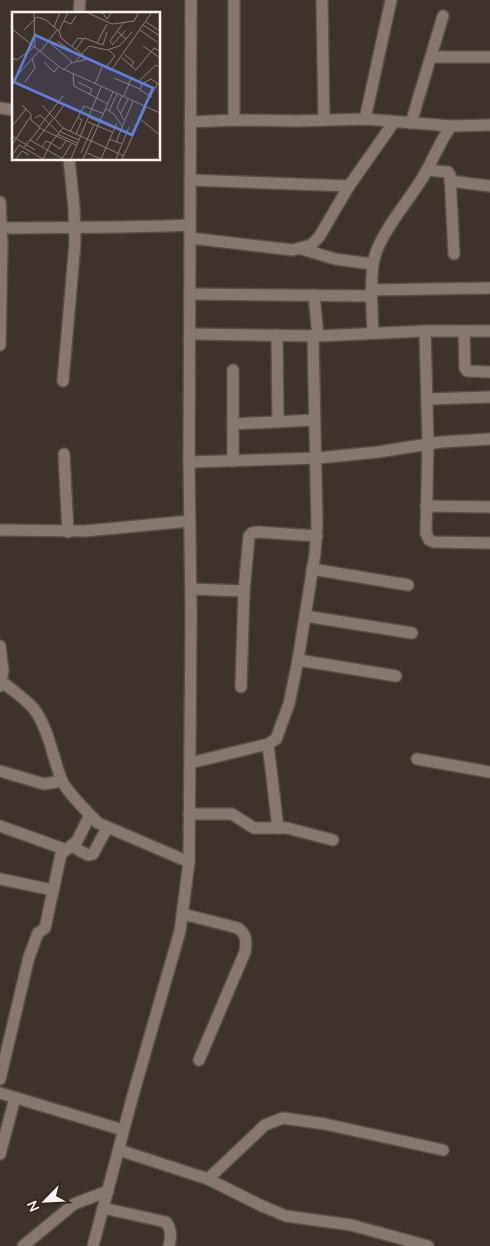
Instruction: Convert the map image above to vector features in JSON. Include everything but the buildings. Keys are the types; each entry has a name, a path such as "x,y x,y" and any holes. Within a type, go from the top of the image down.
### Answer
{"street":[{"path":"92,1246 180,931 188,862 191,589 189,462 191,0"},
{"path":"234,0 234,120"},
{"path":"322,0 324,120"},
{"path":"364,119 391,0"},
{"path":"411,123 443,16"},
{"path":"430,57 490,57"},
{"path":"190,122 364,119 451,126 490,125"},
{"path":"190,238 293,250 311,246 319,237 349,186 394,122"},
{"path":"373,333 372,264 380,244 427,170 441,140 451,126"},
{"path":"63,381 74,261 75,226 69,160"},
{"path":"427,170 448,172 450,175 454,254"},
{"path":"190,180 349,186"},
{"path":"450,181 490,186"},
{"path":"0,202 2,228 0,345"},
{"path":"2,228 140,227 190,224"},
{"path":"302,249 335,259 372,264"},
{"path":"190,294 314,295 490,288"},
{"path":"190,763 268,744 276,738 288,704 298,660 316,536 314,420 316,335 314,295"},
{"path":"425,331 428,443 426,532 429,540 434,542 490,543"},
{"path":"464,331 465,368 467,372 490,372"},
{"path":"190,334 316,335 490,331"},
{"path":"277,335 278,421"},
{"path":"233,370 233,461"},
{"path":"427,399 490,397"},
{"path":"233,424 314,420"},
{"path":"189,462 315,458 378,452 428,443 490,439"},
{"path":"64,454 68,532"},
{"path":"426,506 490,507"},
{"path":"0,530 68,532 190,521"},
{"path":"241,687 244,591 249,536 252,533 258,532 316,536"},
{"path":"312,570 408,584"},
{"path":"191,589 244,591"},
{"path":"305,616 412,633"},
{"path":"0,646 3,671 1,684 27,702 34,710 40,721 62,781 90,815 107,828 188,862"},
{"path":"298,660 396,676"},
{"path":"268,744 278,828"},
{"path":"417,759 490,772"},
{"path":"0,771 44,784 62,781"},
{"path":"189,814 232,814 254,828 294,830 333,840"},
{"path":"0,1079 28,957 38,933 45,928 61,854 77,842 90,815"},
{"path":"0,826 88,855 93,854 107,828"},
{"path":"0,879 53,890"},
{"path":"183,914 238,928 244,932 246,937 246,952 199,1060"},
{"path":"0,1094 123,1130"},
{"path":"0,1154 15,1098"},
{"path":"208,1179 265,1125 283,1118 326,1124 443,1150"},
{"path":"119,1150 208,1179 286,1216 352,1225 428,1246"},
{"path":"23,1246 74,1204 108,1192"},
{"path":"103,1208 166,1222 171,1234 169,1246"}]}
